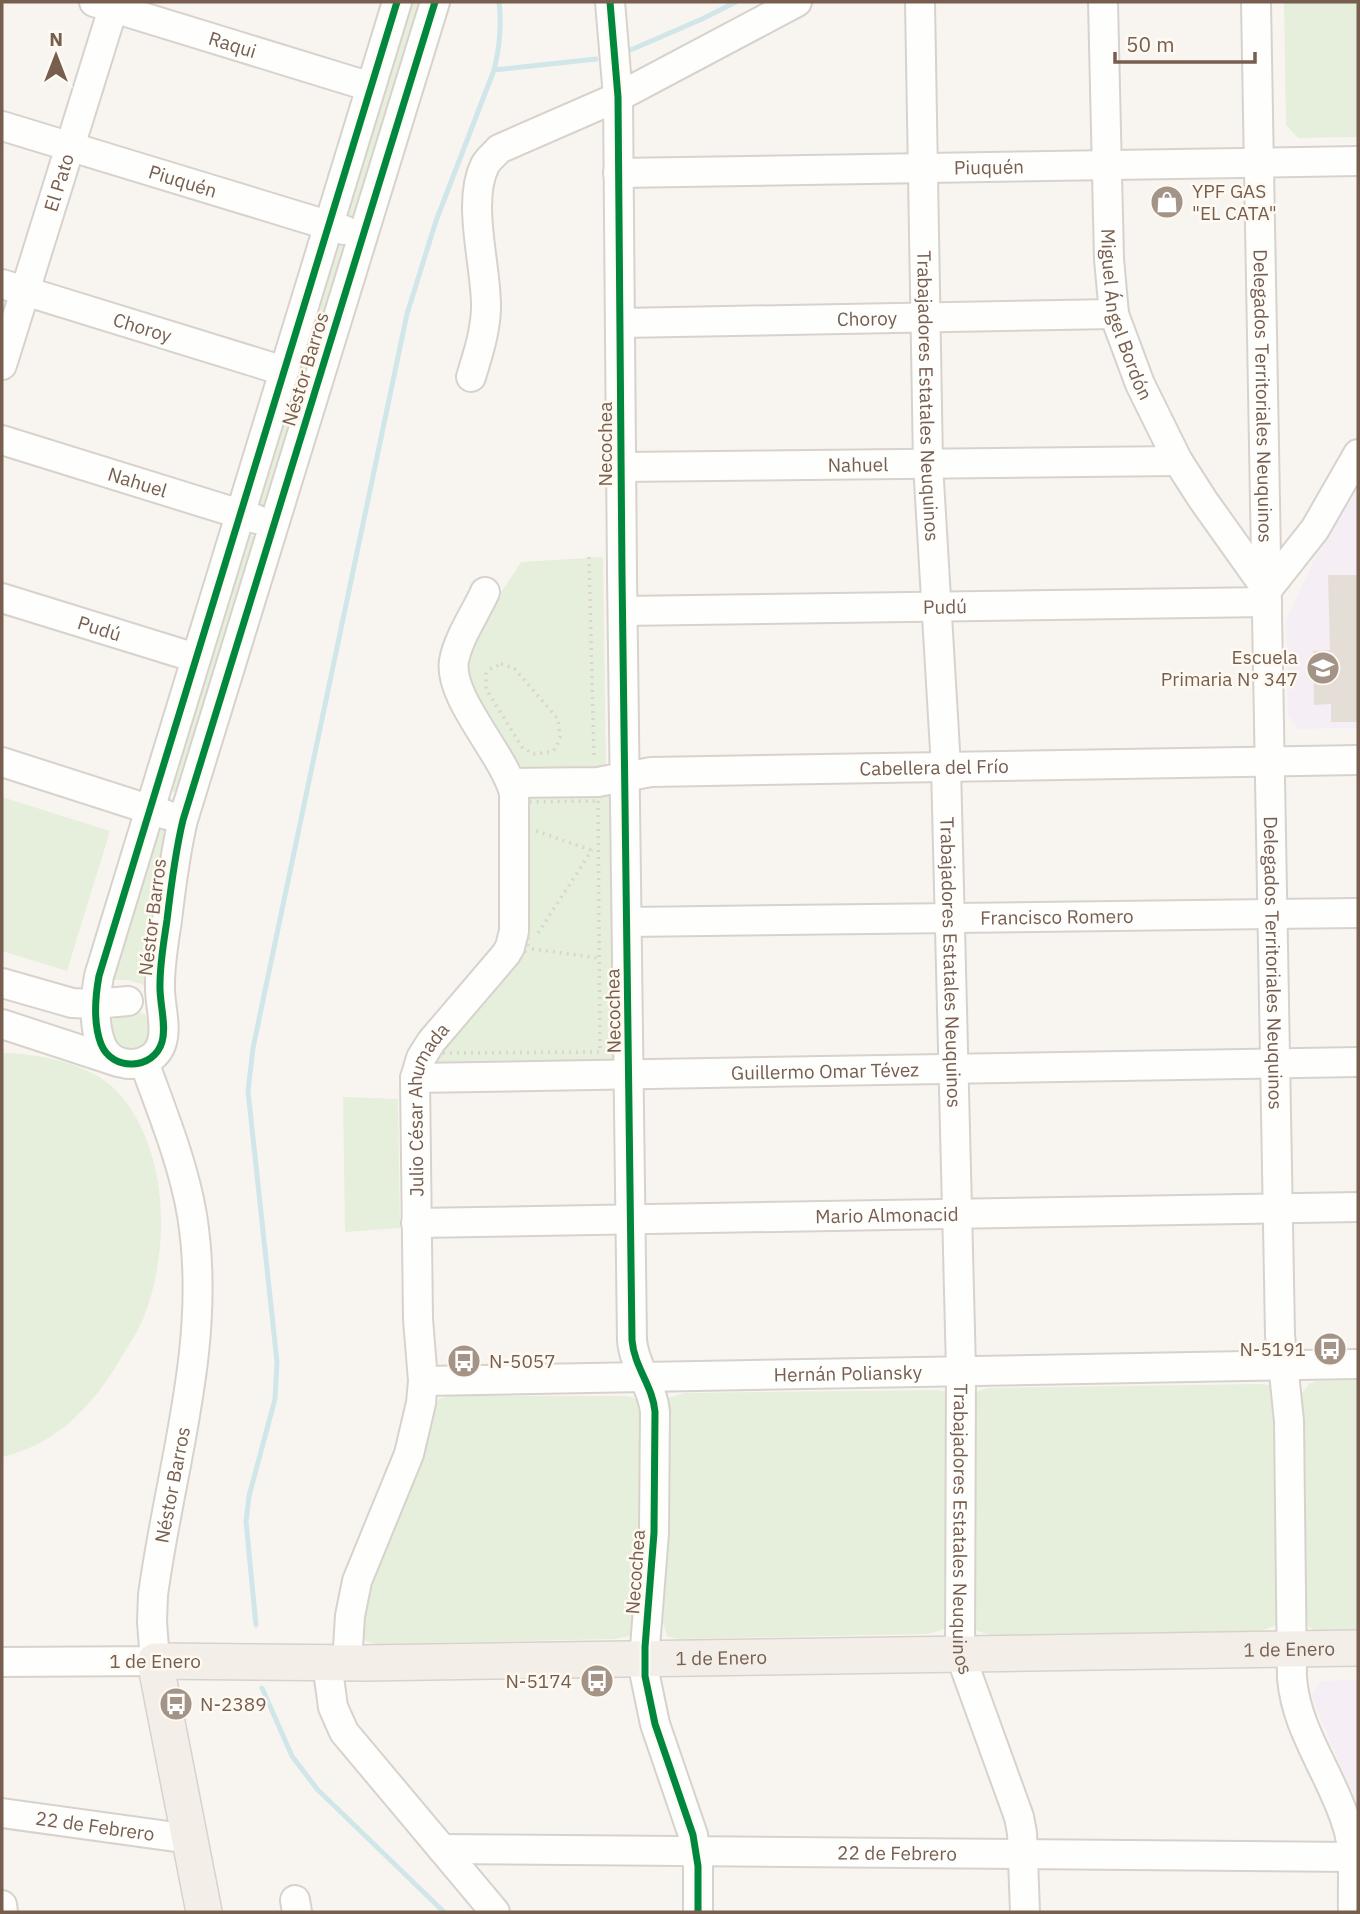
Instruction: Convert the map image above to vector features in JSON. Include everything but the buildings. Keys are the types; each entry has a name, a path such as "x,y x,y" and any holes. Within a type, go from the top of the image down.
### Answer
{"main road":[{"name":"1 de Enero","path":"155,1661 337,1663 1358,1648"},
{"name":"Néstor Barros","path":"155,1661 204,1912"}],"street":[{"name":"Néstor Barros","path":"155,1661 153,1595 189,1399 195,1346 197,1273 194,1232 185,1182 170,1132 131,1062 105,1052 99,1036 95,1004 101,966 397,2"},
{"name":"Néstor Barros","path":"131,1062 158,1051 164,1034 160,1002 161,962 183,820 435,2"},
{"name":"Necochea","path":"610,2 618,97 633,1350 652,1393 655,1412 654,1546 644,1659 650,1708 697,1851 698,1912"},
{"path":"471,377 483,337 486,306 478,224 480,183 486,163 499,149 618,97 797,2"},
{"name":"Trabajadores Estatales Neuquinos","path":"920,2 928,464 946,767 961,1371 960,1654 1019,1817 1024,1854 1025,1912"},
{"name":"Miguel Ángel Bordón","path":"1103,2 1109,273 1114,314 1140,384 1178,460 1267,596"},
{"name":"Delegados Territoriales Neuquinos","path":"1256,2 1280,1335 1289,1422 1293,1692 1348,1826 1352,1857 1353,1912"},
{"name":"Raqui","path":"108,4 371,87"},
{"name":"El Pato","path":"2,365 13,287 70,147 108,4"},
{"name":"Piuquén","path":"2,126 363,236"},
{"name":"Piuquén","path":"618,173 1358,161"},
{"name":"Choroy","path":"13,287 284,371"},
{"name":"Choroy","path":"620,323 1114,314"},
{"name":"Nahuel","path":"2,440 274,525"},
{"path":"1267,596 1315,529 1358,454"},
{"name":"Nahuel","path":"622,467 1178,460"},
{"name":"Julio César Ahumada","path":"485,592 456,653 454,675 459,691 511,783 514,804 514,922 510,947 431,1042 421,1058 415,1078 418,1319 423,1381 419,1417 413,1442 370,1545 354,1592 337,1663 333,1707 339,1724 495,1912"},
{"name":"Pudú","path":"623,611 936,607 1267,596"},
{"name":"Pudú","path":"2,598 196,659"},
{"name":"Cabellera del Frío","path":"511,783 598,782 651,772 1358,760"},
{"path":"2,762 183,820"},
{"name":"Francisco Romero","path":"628,922 1358,913"},
{"path":"2,983 65,1001 95,1004 128,1001"},
{"name":"Néstor Barros","path":"99,1036 106,1013 112,1007 128,1001 137,1001 153,1009 163,1025"},
{"path":"2,1024 131,1062"},
{"name":"Guillermo Omar Tévez","path":"415,1078 1358,1062"},
{"name":"Mario Almonacid","path":"416,1223 1358,1207"},
{"name":"Hernán Poliansky","path":"423,1381 1358,1364"},
{"name":"1 de Enero","path":"2,1662 155,1661"},
{"name":"22 de Febrero","path":"2,1812 190,1839"},
{"name":"22 de Febrero","path":"442,1849 1352,1857"},
{"path":"2,1905 3,1912"}],"path":[{"path":"589,558 594,762"},
{"path":"501,664 514,668 558,719 561,731 556,748 539,755 522,747 486,689 485,680 490,669 501,664"},
{"path":"528,948 527,802 598,801 600,1052 438,1054 528,948 593,850"},
{"path":"527,828 598,852"},
{"path":"528,948 599,958"}],"shaded area":[{"name":"Escuela Primaria N° 347","path":"1358,484 1358,728 1298,729 1288,716 1286,620 1319,549"},
{"path":"1358,1680 1358,1807 1311,1695 1320,1681"}],"green space":[{"path":"408,2 423,2 354,219 350,219 345,214"},
{"path":"1284,2 1358,2 1358,137 1298,138 1286,125"},
{"path":"339,244 347,248 268,505 263,507 258,504 336,246"},
{"path":"249,534 257,538 177,792 173,792 170,789 246,536"},
{"path":"603,557 606,772 528,773 516,768 477,700 467,672 469,650 481,624 521,562"},
{"path":"615,790 617,1069 434,1070 426,1059 520,946 519,791"},
{"path":"2,797 110,831 67,971 2,951"},
{"path":"158,828 167,833 148,986 127,980 108,980"},
{"path":"132,1009 146,1015 153,1027 148,1048 119,1053 108,1026 117,1014"},
{"path":"2,1053 68,1063 99,1077 123,1098 138,1122 157,1175 161,1233 158,1262 144,1317 96,1395 55,1434 39,1444 2,1457"},
{"path":"343,1097 398,1099 400,1228 345,1232"},
{"path":"1358,1380 1358,1629 1314,1630 1306,1625 1304,1615 1302,1393 1309,1384 1316,1381"},
{"path":"1262,1384 1277,1391 1276,1625 1262,1631 990,1635 977,1631 973,1623 973,1398 978,1391 988,1388"},
{"path":"945,1392 948,1401 947,1625 944,1629 929,1634 678,1639 667,1636 663,1623 669,1491 669,1398 684,1393"},
{"path":"446,1396 626,1396 639,1403 642,1408 645,1513 633,1632 629,1636 615,1639 378,1644 367,1642 362,1637 366,1596 434,1407 439,1399"}],"waterway":[{"path":"256,1625 246,1522 249,1496 275,1399 277,1362 248,1091 253,1048 407,314 436,221 494,70 500,36 499,2"},
{"path":"626,52 736,2"},
{"path":"494,70 596,59"},
{"path":"262,1688 292,1756 317,1789 444,1912"}],"cycle path":[{"path":"397,2 99,976 96,993 98,1036 106,1053 123,1063 133,1064 151,1058 162,1042 164,1028 160,991 161,960 183,820 435,2"},
{"path":"610,2 618,97 632,1340 655,1412 654,1533 645,1676 655,1724 693,1835 698,1866 698,1912"}],"place":[{"name":"YPF GAS \"EL CATA\"","path":"1167,202"},
{"name":"Escuela Primaria N° 347","path":"1323,668"},
{"name":"N-5191","path":"1330,1349"},
{"name":"N-5057","path":"464,1361"},
{"name":"N-5174","path":"597,1681"},
{"name":"N-2389","path":"176,1704"}]}
